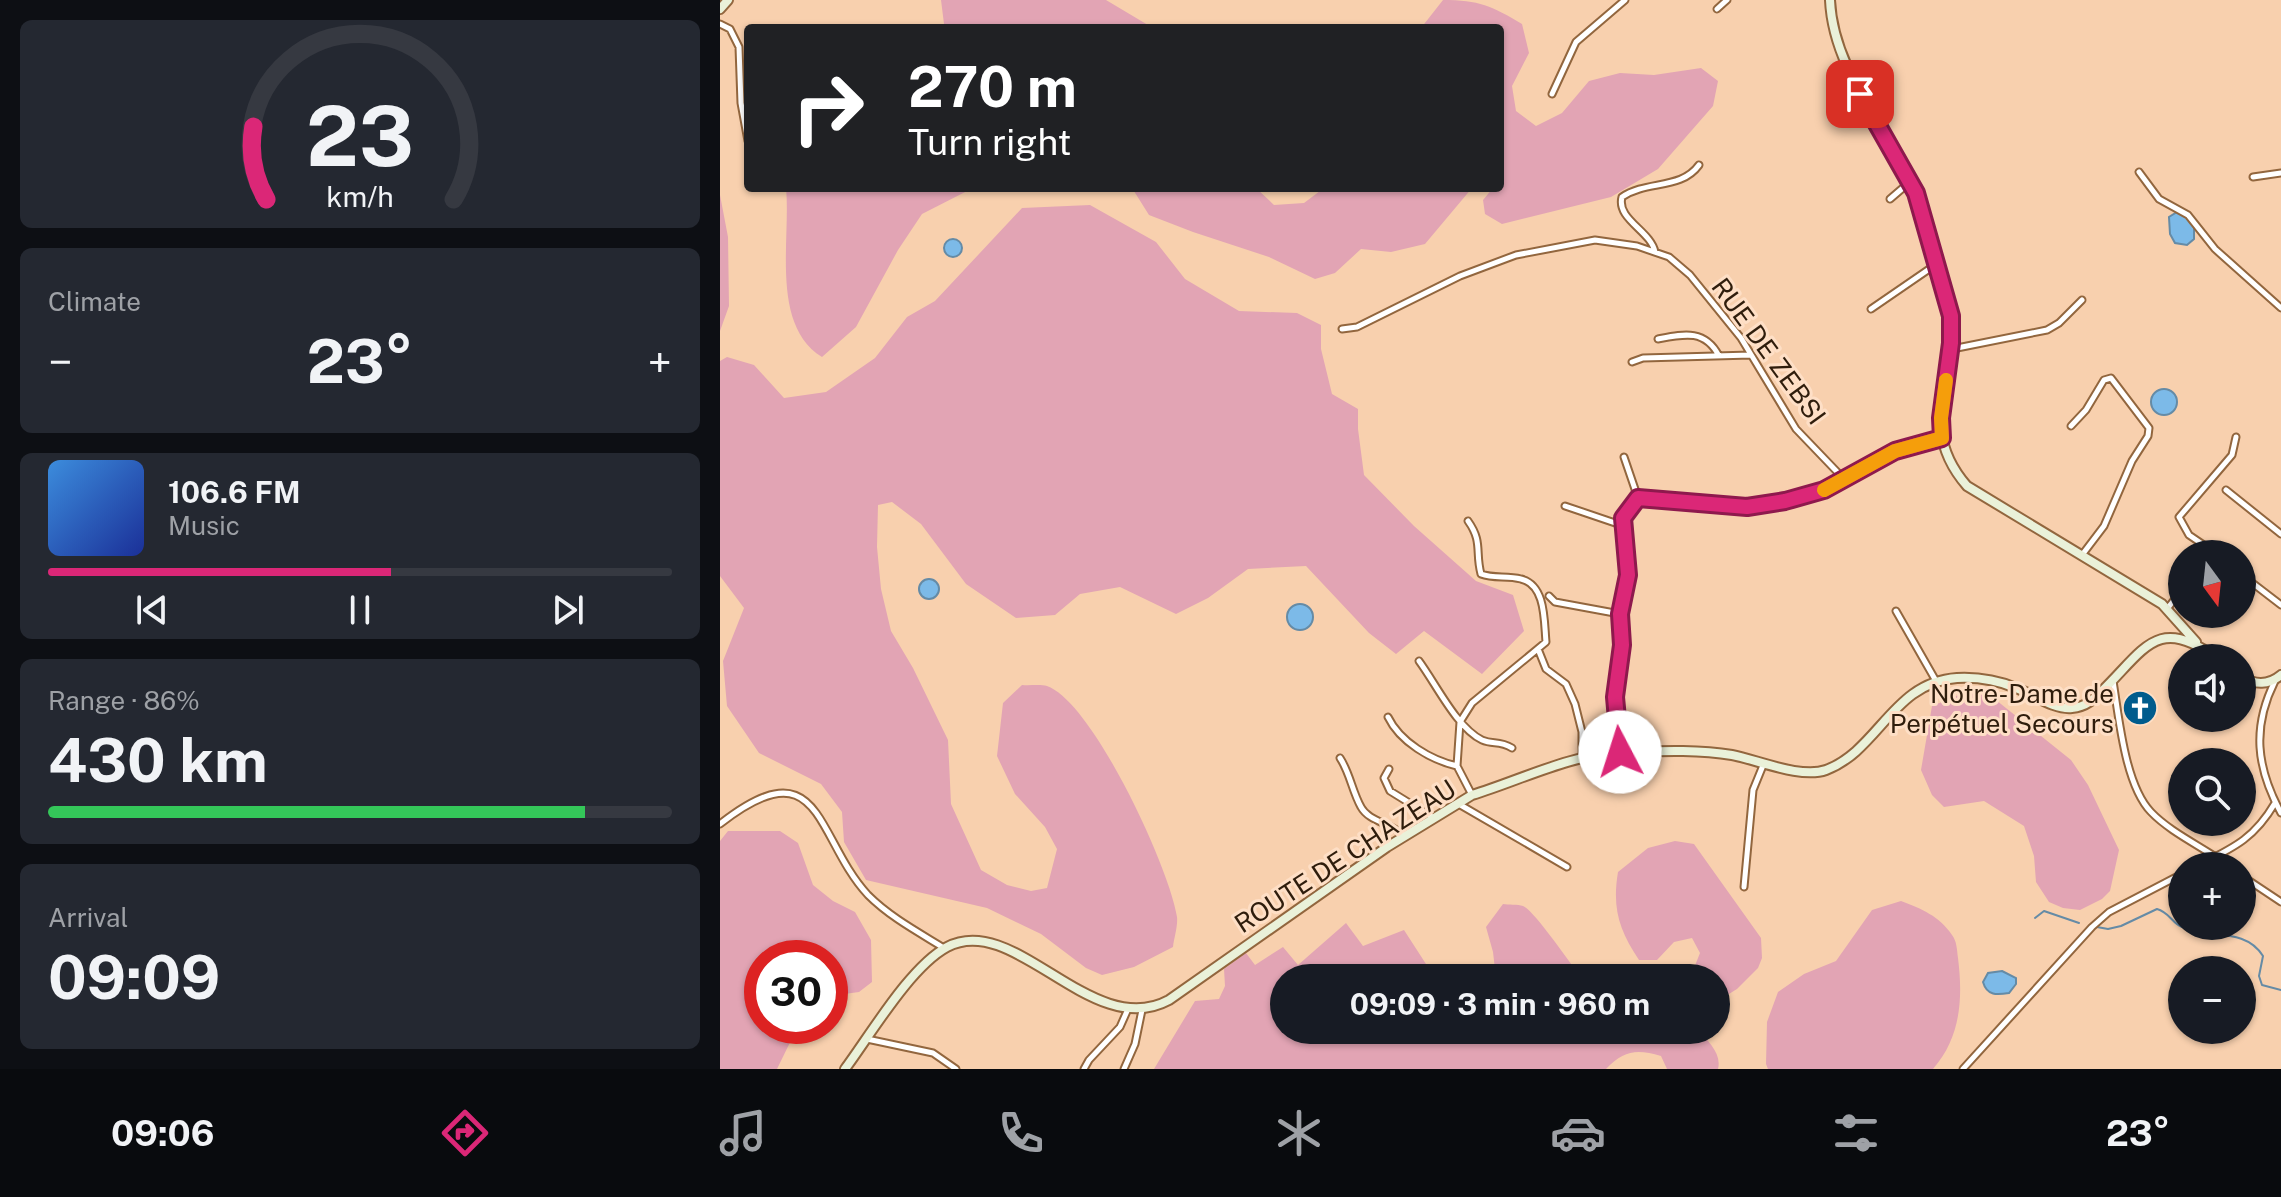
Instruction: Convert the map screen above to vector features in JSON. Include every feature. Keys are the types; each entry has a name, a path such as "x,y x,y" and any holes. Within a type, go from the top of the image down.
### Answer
{"main road":[{"path":"720,9 728,0"},
{"path":"1830,0 1838,39 1860,94 1911,181 1938,263 1951,316 1941,418 1944,452 1953,468 1967,486 2167,609 2196,643"},
{"name":"ROUTE DE CHAZEAU","path":"945,948 973,940 995,944 1078,989 1128,1009 1142,1010 1169,1000 1432,817 1472,795 1582,758 1620,752 1730,755 1818,772 1837,765 1866,741 1912,694 1936,682 1954,678 1987,679 2069,708 2093,700 2143,649 2155,642 2173,637 2196,643"},
{"path":"2256,682 2279,677"},
{"path":"845,1069 918,972 945,948"}],"street":[{"path":"1552,94 1576,42 1625,0"},
{"path":"1717,9 1727,0"},
{"path":"720,24 730,29 739,47 744,119"},
{"path":"1655,252 1653,243 1624,213 1622,197 1645,186 1687,178 1699,165"},
{"path":"2139,172 2159,199 2188,215 2215,249 2281,308"},
{"path":"2253,177 2281,173"},
{"path":"1890,199 1911,181"},
{"name":"RUE DE ZEBSI","path":"1342,329 1357,327 1460,276 1516,255 1595,240 1637,246 1669,257 1690,275 1752,355 1796,429 1843,478"},
{"path":"1871,309 1938,263"},
{"path":"1950,350 2047,330 2059,323 2082,300"},
{"path":"1658,339 1688,334 1709,341 1719,356"},
{"path":"1632,362 1643,358 1752,355"},
{"path":"2071,426 2086,410 2104,380 2111,378 2149,428 2148,436 2127,470 2104,526 2081,555"},
{"path":"2195,540 2179,517 2228,460 2236,437"},
{"path":"1638,498 1747,507 1785,501 1824,490 1895,451 1942,438"},
{"path":"1624,457 1638,498"},
{"path":"2226,490 2281,534"},
{"path":"1620,752 1615,697 1622,645 1620,614 1628,575 1623,518 1638,498"},
{"path":"1565,506 1624,526"},
{"path":"1468,521 1480,545 1478,561 1481,574 1524,579 1535,588 1543,605 1546,642 1472,703 1460,722 1457,766 1472,795"},
{"path":"2256,586 2281,605"},
{"path":"1549,596 1555,602 1620,614"},
{"path":"1896,611 1936,682"},
{"path":"1538,649 1546,669 1566,684 1575,704 1582,732 1582,758"},
{"path":"1419,661 1460,722 1482,740 1501,742 1512,748"},
{"path":"2279,677 2265,702 2259,724 2261,760 2281,813"},
{"path":"2113,681 2124,750 2140,796 2152,813 2210,852"},
{"path":"1388,717 1400,735 1411,743 1441,762 1457,766"},
{"path":"1340,758 1349,770 1361,808 1369,816 1395,827 1404,836"},
{"path":"1744,887 1753,790 1765,763"},
{"path":"1389,769 1384,778 1390,791 1432,817"},
{"path":"720,824 751,802 770,794 797,797 823,821 851,871 868,894 890,914 945,948"},
{"path":"2223,852 2253,834 2275,802"},
{"path":"1456,803 1567,867"},
{"path":"1963,1069 2092,927 2109,912 2168,881"},
{"path":"2256,885 2281,902"},
{"path":"1084,1069 1120,1027 1128,1009"},
{"path":"1124,1069 1135,1044 1142,1010"},
{"path":"867,1039 933,1053 956,1069"}],"shaded area":[{"path":"941,0 1106,0 1146,24 944,24"},
{"path":"1443,0 1485,5 1522,24 1529,53 1512,86 1516,111 1536,126 1562,113 1589,81 1620,73 1654,75 1701,68 1718,81 1713,106 1658,169 1611,197 1502,224 1485,214 1483,200 1490,192 1504,192 1504,24 1424,24"},
{"path":"786,192 965,192 922,214 898,250 856,327 822,357 806,343 795,324 789,303 786,280"},
{"path":"1135,192 1260,192 1274,205 1304,203 1319,192 1469,192 1425,244 1391,252 1361,249 1335,273 1315,279 1269,257 1149,215"},
{"path":"720,195 728,237 729,306 720,331"},
{"path":"1090,205 1156,242 1185,279 1239,311 1297,313 1321,325 1321,349 1332,394 1358,409 1364,475 1414,526 1476,581 1513,595 1524,631 1482,674 1424,631 1396,654 1369,633 1306,566 1248,569 1208,598 1176,614 1120,587 1080,594 1055,615 1016,618 966,584 921,524 892,502 878,505 877,547 881,589 891,631 948,740 951,804 981,870 1007,885 1031,891 1047,888 1057,849 1045,827 1015,794 997,756 1003,703 1022,685 1047,686 1066,699 1086,722 1107,753 1145,827 1177,917 1173,947 1134,967 1102,975 1086,968 1041,934 987,908 866,880 844,842 842,812 821,784 759,753 727,706 723,661 744,608 720,576 720,361 727,357 754,365 784,398 826,392 875,358 907,317 935,301 1022,208"},
{"path":"1966,692 1991,696 2071,760 2088,785 2119,850 2110,891 2102,899 2080,910 2049,902 2036,882 2034,856 2024,826 1984,801 1944,807 1932,795 1921,770 1932,706"},
{"path":"728,831 780,831 798,843 813,885 833,901 855,912 871,940 872,982 859,992 848,994 848,940 744,940 744,1044 789,1044 777,1069 720,1069 720,841"},
{"path":"1675,841 1694,844 1761,938 1762,958 1758,968 1730,993 1730,964 1696,964 1700,953 1692,938 1674,942 1657,960 1639,960 1626,939 1617,908 1618,872 1648,848"},
{"path":"1901,901 1936,918 1955,940 1960,973 1958,1016 1949,1044 1933,1069 1768,1069 1767,1022 1778,992 1804,974 1836,961 1872,910"},
{"path":"1503,904 1521,905 1544,927 1572,964 1494,964 1486,927"},
{"path":"1346,923 1363,946 1404,930 1426,964 1299,964"},
{"path":"1283,947 1297,964 1270,964 1270,1044 1711,1044 1719,1063 1718,1069 1667,1069 1661,1056 1638,1052 1619,1058 1606,1069 1154,1069 1195,1001 1219,999 1225,986 1224,969 1246,953 1255,965"}],"water":[{"path":"2177,212 2186,213 2194,224 2194,239 2187,245 2175,243 2170,234 2169,217"},
{"path":"953,239 962,248 953,257 944,248"},
{"path":"2164,389 2174,392 2177,402 2174,412 2164,415 2154,412 2151,402 2154,392"},
{"path":"929,579 936,582 939,589 936,596 929,599 922,596 919,589 922,582"},
{"path":"1300,604 1310,607 1313,617 1310,627 1300,630 1290,627 1287,617 1290,607"},
{"path":"2002,971 2016,978 2016,984 2009,993 1990,992 1983,982 1988,973"}],"waterway":[{"path":"2097,927 2108,929 2121,926 2157,909 2192,931 2246,941 2263,956 2259,976 2262,985 2281,990"},
{"path":"2035,918 2044,911 2079,923"}],"slow traffic":[{"path":"1824,490 1895,451 1942,438 1946,380"}],"place":[{"name":"Notre-Dame de Perpétuel Secours","path":"2140,708"}],"route":[{"path":"1620,752 1615,697 1622,645 1620,614 1628,575 1623,518 1638,498 1727,507 1785,501 1824,490 1895,451 1942,438 1941,418 1953,327 1951,316 1916,193 1860,94"}]}
